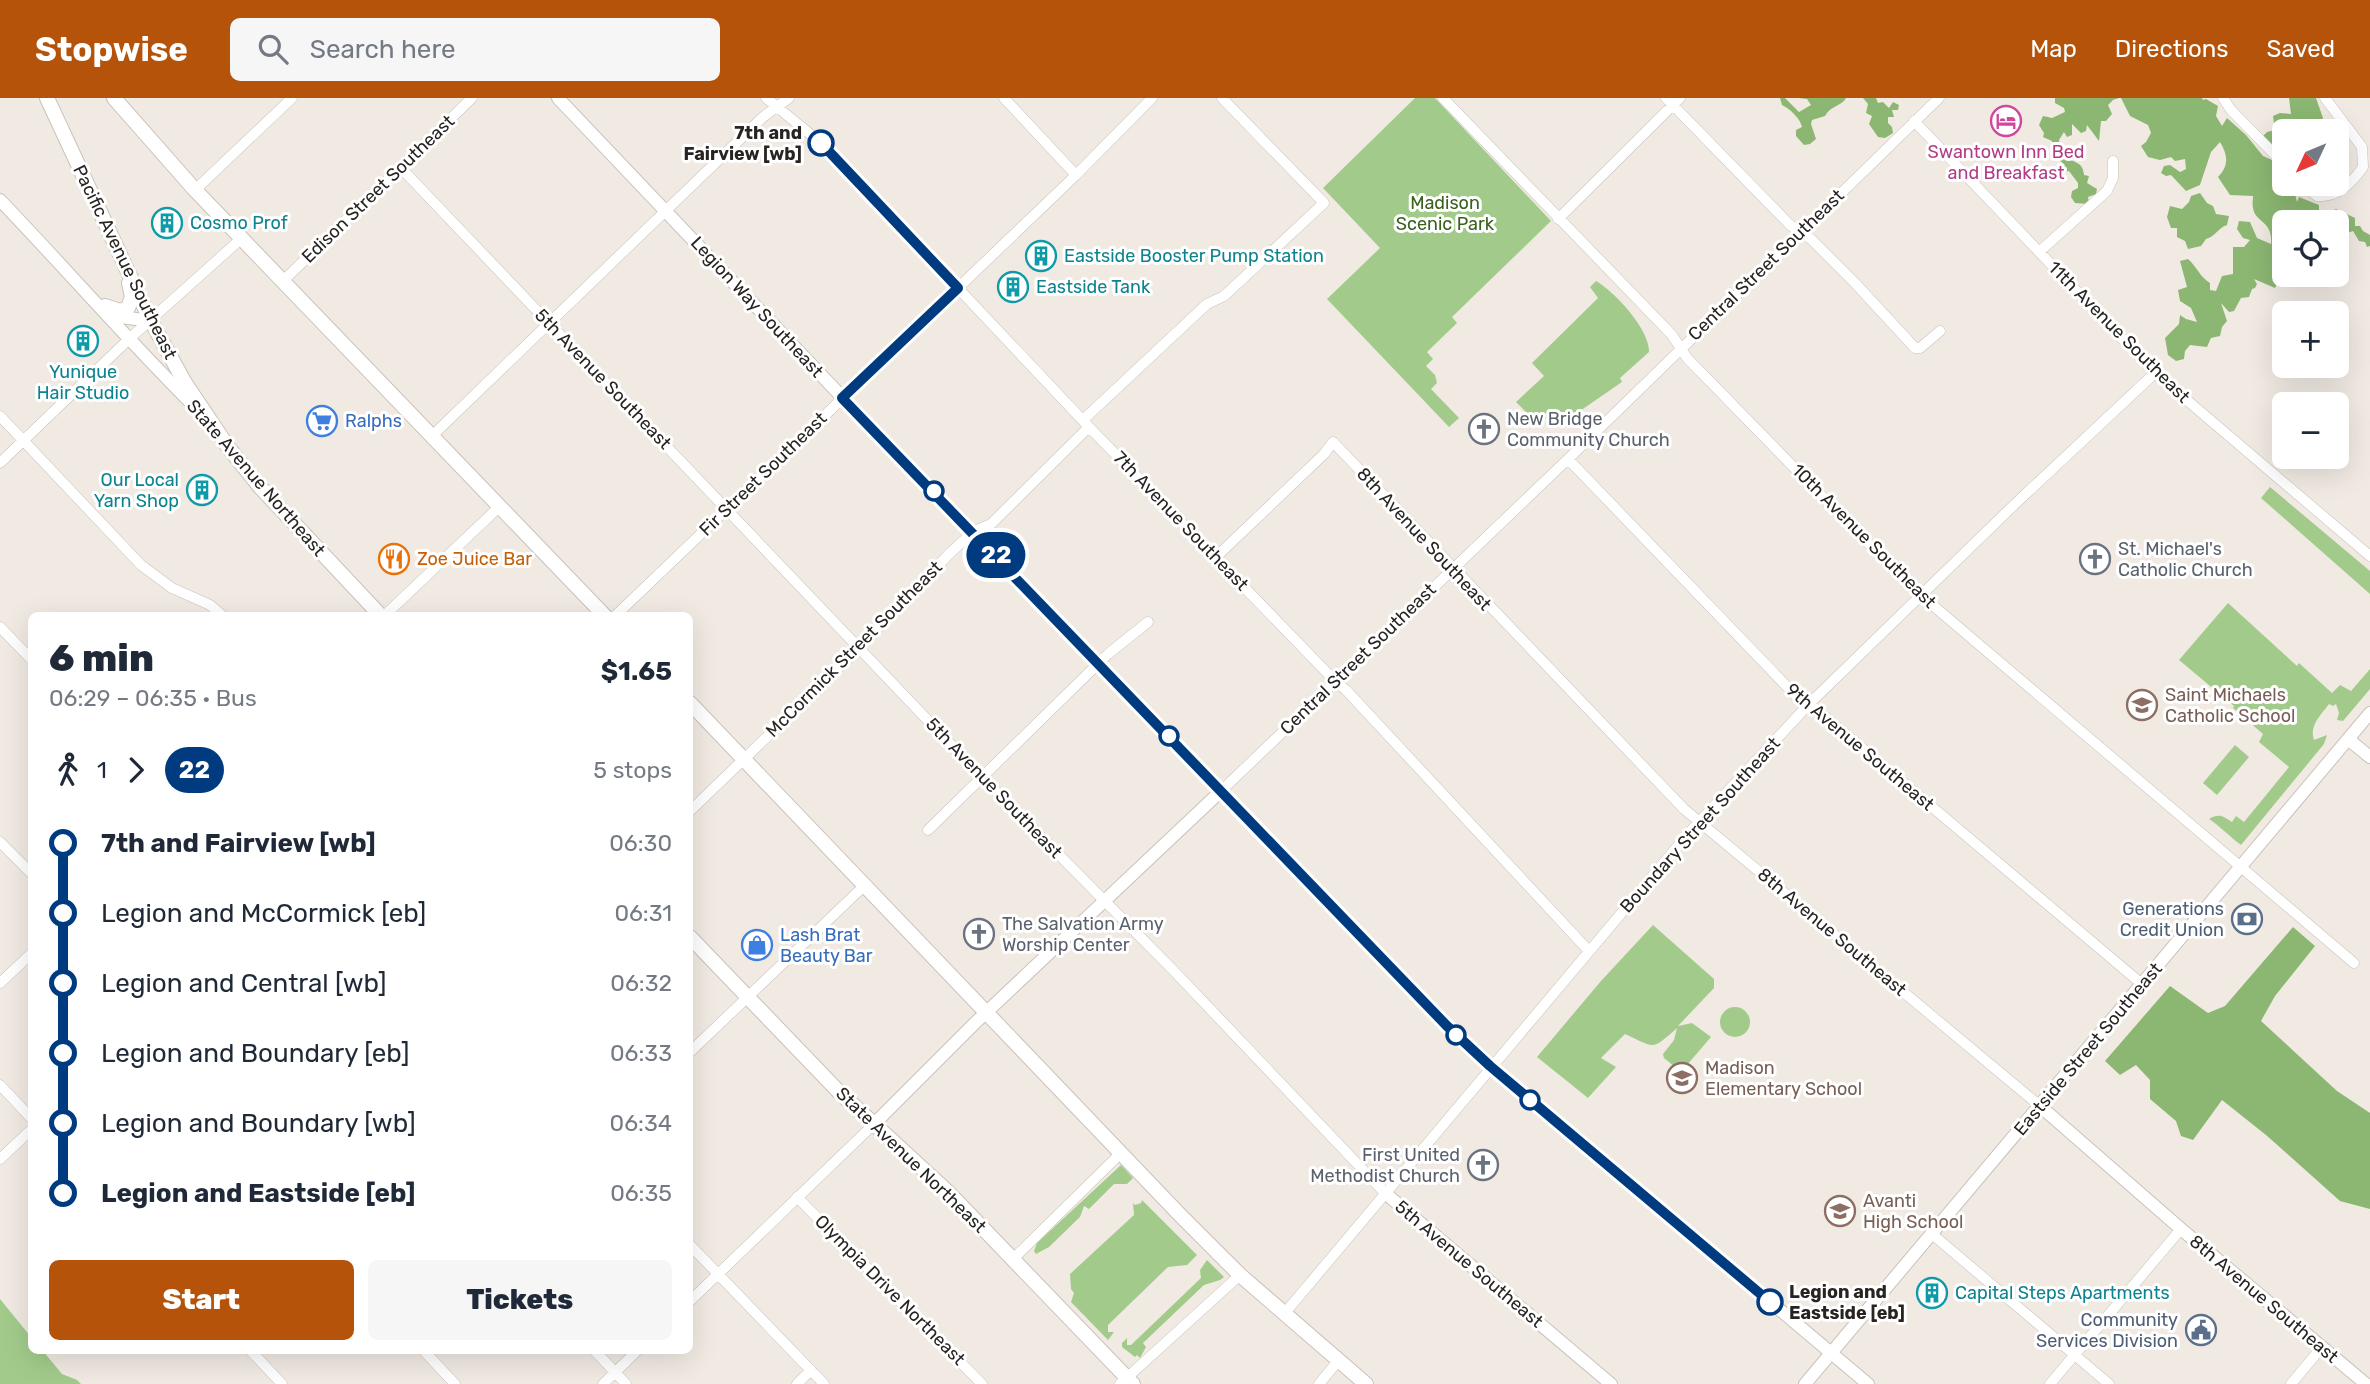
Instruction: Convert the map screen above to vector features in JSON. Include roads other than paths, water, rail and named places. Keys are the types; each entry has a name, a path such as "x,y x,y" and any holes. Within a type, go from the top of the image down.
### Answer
{"main road":[{"name":"Pacific Avenue Southeast","path":"47,98 151,321 210,422"},
{"path":"114,98 195,190 601,612"},
{"path":"105,306 123,311 131,304 131,291 120,255"},
{"name":"State Avenue Northeast","path":"210,422 260,487 379,612"},
{"path":"693,706 1240,1275 1366,1384"},
{"name":"State Avenue Northeast","path":"693,940 839,1092 929,1173 1127,1382"}],"street":[{"path":"195,190 292,98"},
{"name":"Edison Street Southeast","path":"284,280 472,98"},
{"name":"Legion Way Southeast","path":"558,98 842,398 974,531 1410,988 1490,1066 1868,1384"},
{"name":"7th Avenue Southeast","path":"766,98 821,143 1346,690 1588,950"},
{"path":"433,435 763,117 789,98"},
{"path":"1004,98 1076,176"},
{"name":"Fir Street Southeast","path":"619,612 1076,176 1153,98"},
{"name":"McCormick Street Southeast","path":"693,808 860,647 914,588 974,531 991,524 1207,303 1224,296 1324,204 1222,98"},
{"name":"10th Avenue Southeast","path":"1443,98 1672,335 1680,349 1922,596 2354,963"},
{"name":"Central Street Southeast","path":"874,1124 1568,459 1939,98"},
{"path":"2223,98 2231,110 2272,152"},
{"path":"2325,98 2341,119"},
{"path":"1558,219 1673,100 1798,233 1811,239 1914,348 1920,348 1940,331"},
{"name":"11th Avenue Southeast","path":"1914,121 2155,373 2370,556"},
{"path":"2349,130 2362,147 2363,167 2349,182"},
{"path":"2039,252 2107,191 2113,178 2113,161"},
{"name":"5th Avenue Southeast","path":"401,168 981,776 1174,971 1385,1193 1611,1384"},
{"name":"State Avenue Northeast","path":"0,200 105,306"},
{"path":"0,463 129,340 242,238"},
{"name":"State Avenue Northeast","path":"45,247 129,340 210,422"},
{"path":"105,306 121,317 151,321"},
{"name":"Boundary Street Southeast","path":"1284,1314 1490,1066 1699,822 1809,705 2015,504 2155,373"},
{"path":"0,416 141,565 172,588 210,605 218,612"},
{"name":"8th Avenue Southeast","path":"1216,557 1324,454 1333,442 1684,809 2040,1106 2181,1229 2366,1384"},
{"name":"9th Avenue Southeast","path":"1568,459 1797,697 2143,985"},
{"path":"387,612 500,506"},
{"path":"928,830 1099,663 1148,622"},
{"path":"0,628 28,656"},
{"name":"Eastside Street Southeast","path":"1805,1384 2370,713"},
{"path":"2348,739 2370,757"},
{"path":"0,842 28,870"},
{"path":"693,1049 865,885"},
{"path":"0,983 28,957"},
{"path":"0,1085 28,1115"},
{"path":"693,1298 874,1124"},
{"path":"0,1159 28,1133"},
{"path":"1013,1259 1121,1153"},
{"name":"Olympia Drive Northeast","path":"797,1197 982,1384"},
{"path":"2050,1384 2181,1229"},
{"path":"1933,1234 2109,1384"},
{"path":"693,1248 824,1384"},
{"path":"1127,1382 1240,1275"},
{"path":"2291,1384 2322,1347"},
{"path":"254,1354 282,1384"},
{"path":"427,1354 455,1384"},
{"path":"598,1354 626,1384"},
{"path":"603,1384 634,1354"},
{"path":"1319,1384 1338,1361"},
{"path":"797,1384 811,1370"}],"place":[{"name":"Swantown Inn Bed and Breakfast","path":"2006,121"},
{"name":"7th and Fairview [wb]","path":"821,143"},
{"name":"Cosmo Prof","path":"167,223"},
{"name":"Eastside Booster Pump Station","path":"1041,256"},
{"name":"Eastside Tank","path":"1013,287"},
{"name":"Yunique Hair Studio","path":"83,341"},
{"name":"Ralphs","path":"322,421"},
{"name":"New Bridge Community Church","path":"1484,429"},
{"name":"Our Local Yarn Shop","path":"202,490"},
{"name":"Zoe Juice Bar","path":"394,559"},
{"name":"St. Michael's Catholic Church","path":"2095,559"},
{"name":"Saint Michaels Catholic School","path":"2142,705"},
{"name":"Generations Credit Union","path":"2247,919"},
{"name":"The Salvation Army Worship Center","path":"979,934"},
{"name":"Lash Brat Beauty Bar","path":"757,945"},
{"name":"Madison Elementary School","path":"1682,1078"},
{"name":"First United Methodist Church","path":"1483,1165"},
{"name":"Avanti High School","path":"1840,1211"},
{"name":"Capital Steps Apartments","path":"1932,1293"},
{"name":"Legion and Eastside [eb]","path":"1770,1302"},
{"name":"Community Services Division","path":"2201,1330"}],"park label":[{"name":"Madison Scenic Park","path":"1445,213"}]}
